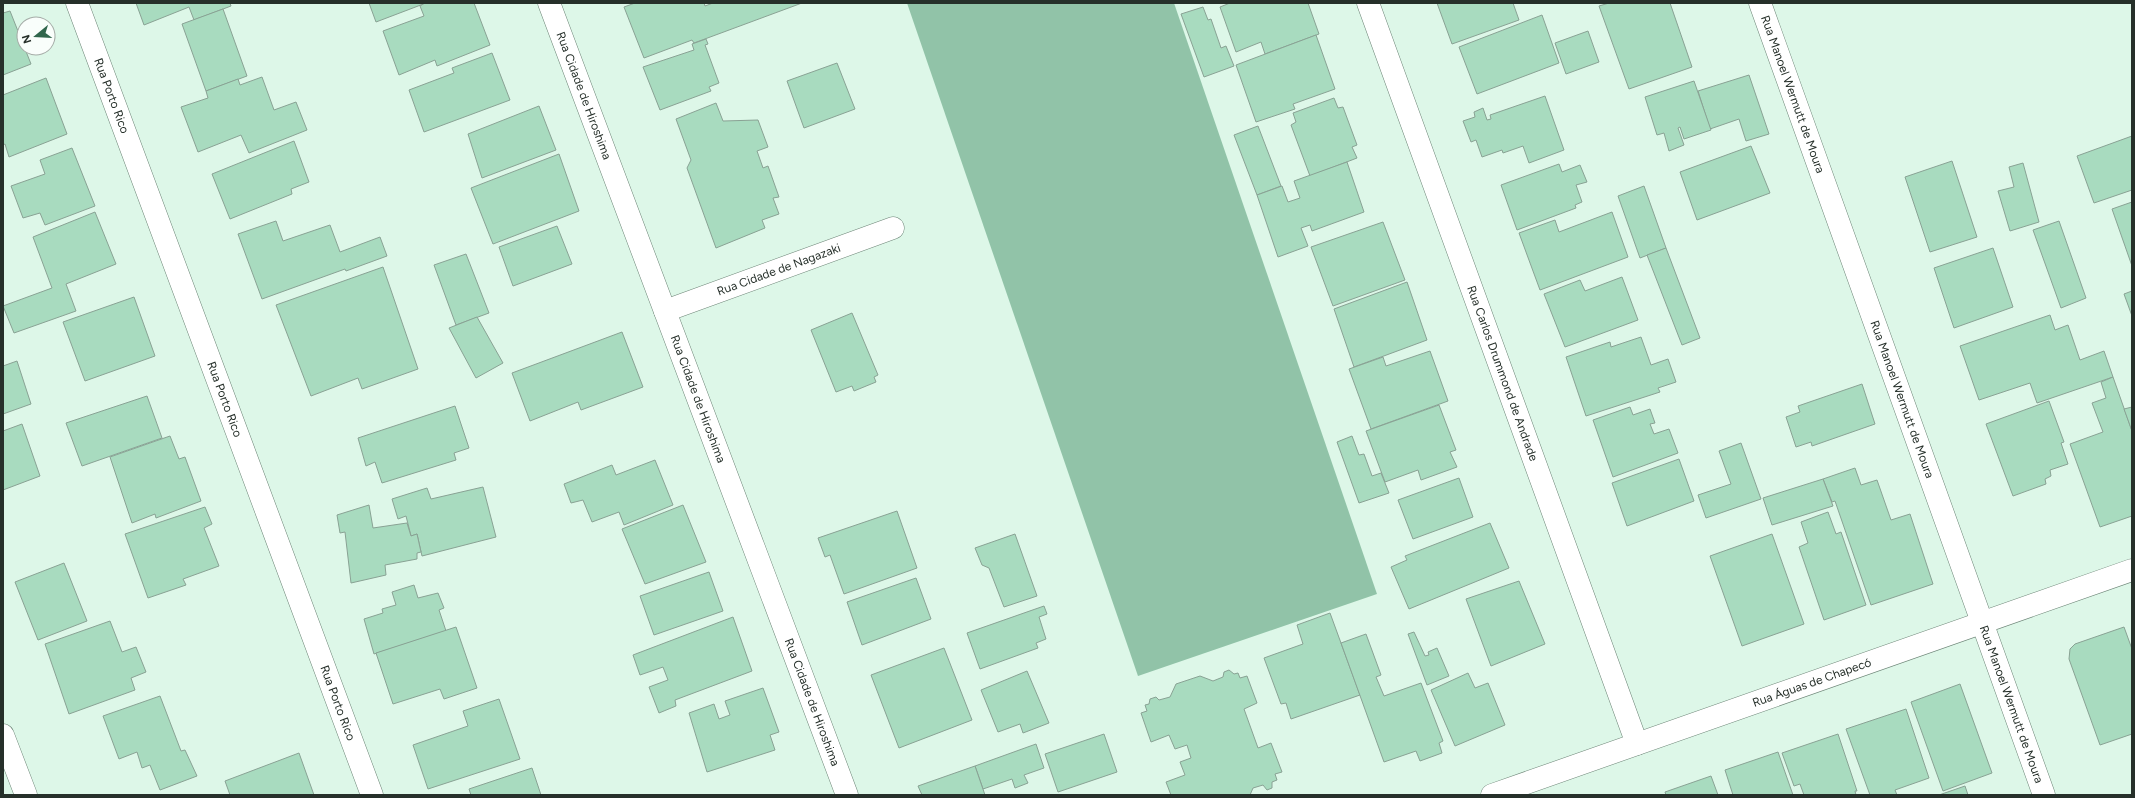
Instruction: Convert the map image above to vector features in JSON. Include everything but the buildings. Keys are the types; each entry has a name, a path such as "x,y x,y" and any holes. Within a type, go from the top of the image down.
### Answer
{"street":[{"name":"Rua Porto Rico","path":"77,3 372,795"},
{"name":"Rua Cidade de Hiroshima","path":"549,3 847,795"},
{"name":"Rua Carlos Drummond de Andrade","path":"1368,3 1637,744"},
{"name":"Rua Manoel Wermutt de Moura","path":"1760,3 2044,795"},
{"name":"Rua Cidade de Nagazaki","path":"665,311 893,228"},
{"name":"Rua Águas de Chapecó","path":"1492,795 1983,624 2132,570"},
{"path":"3,735 26,795"}],"green space":[{"path":"907,3 1174,3 1377,594 1138,676"}]}
